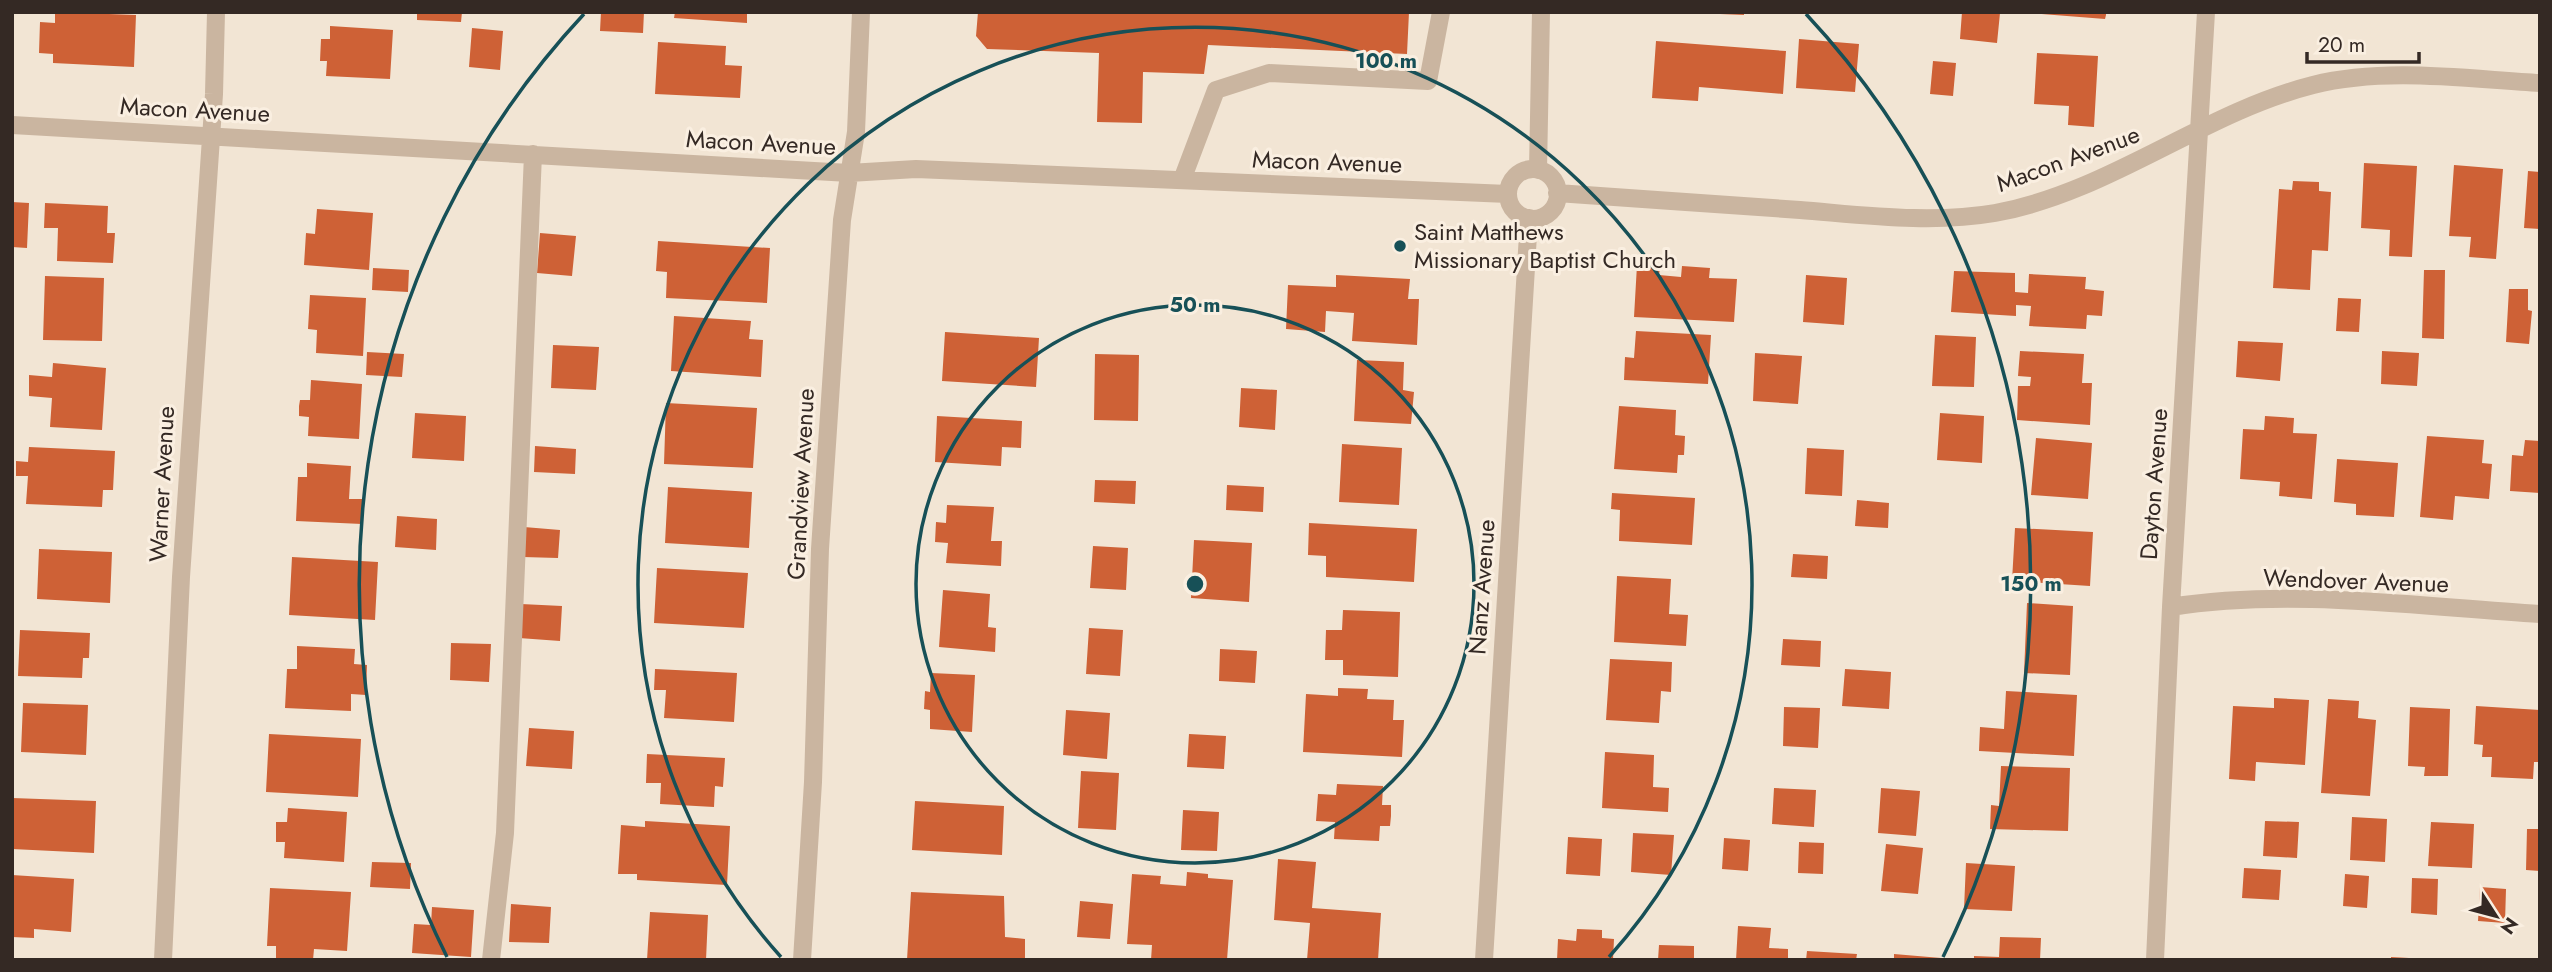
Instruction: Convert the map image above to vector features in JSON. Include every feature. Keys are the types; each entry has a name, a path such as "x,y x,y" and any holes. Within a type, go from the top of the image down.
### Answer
{"street":[{"name":"Warner Avenue","path":"163,960 182,563 211,135 216,12"},
{"name":"Grandview Avenue","path":"802,960 813,782 820,549 842,220 856,132 861,12"},
{"path":"1182,180 1216,90 1269,73 1428,81 1441,12"},
{"path":"1538,170 1541,12"},
{"name":"Dayton Avenue","path":"2155,960 2171,607 2206,12"},
{"name":"Macon Avenue","path":"1558,193 1874,216 1935,217 1994,213 2029,205 2132,166 2240,110 2314,85 2386,76 2540,83"},
{"name":"Macon Avenue","path":"12,125 849,173 916,169 1508,194"},
{"path":"491,960 505,833 533,154"},
{"path":"1538,170 1555,182 1558,193 1550,211 1529,218 1514,210 1508,194 1513,178 1520,173 1538,170"},
{"name":"Nanz Avenue","path":"1484,960 1529,218"},
{"name":"Wendover Avenue","path":"2171,607 2210,601 2331,601 2540,614"}],"building":[{"path":"55,12 136,15 134,67 53,63 53,54 39,53 40,22 55,23"},
{"path":"417,12 462,12 461,22 417,20"},
{"path":"601,12 644,12 643,33 600,31"},
{"path":"675,12 747,12 747,23 674,18"},
{"path":"978,12 1409,12 1407,54 1208,45 1204,74 1143,72 1142,123 1097,122 1099,53 987,49 976,36"},
{"path":"1744,12 1744,15 1720,14"},
{"path":"1962,12 2000,13 1997,43 1960,39"},
{"path":"2017,12 2106,12 2106,15 2105,19"},
{"path":"330,26 393,30 390,79 326,76 327,61 320,61 321,39 330,39"},
{"path":"472,28 503,31 500,70 469,67"},
{"path":"1799,39 1859,44 1855,92 1796,88"},
{"path":"1656,41 1786,51 1783,94 1699,87 1698,101 1652,98"},
{"path":"658,42 726,46 725,65 742,66 740,98 655,94"},
{"path":"2037,53 2098,56 2094,127 2068,125 2069,106 2034,104"},
{"path":"1933,61 1956,63 1953,96 1930,94"},
{"path":"2364,163 2417,166 2412,257 2389,256 2390,230 2361,228"},
{"path":"2454,165 2503,169 2496,259 2469,257 2471,237 2449,236"},
{"path":"2528,171 2540,172 2540,229 2524,228"},
{"path":"2293,181 2319,182 2319,191 2331,192 2328,251 2312,250 2310,290 2273,288 2279,189 2292,190"},
{"path":"12,202 29,203 27,248 12,247"},
{"path":"45,203 108,206 107,233 115,233 113,263 57,261 58,228 44,228"},
{"path":"317,209 373,213 369,270 304,265 306,233 315,234"},
{"path":"540,233 576,236 572,276 537,273"},
{"path":"658,241 770,248 767,303 666,298 667,272 656,271"},
{"path":"1637,265 1660,267 1659,275 1681,277 1682,266 1710,268 1709,278 1737,279 1734,322 1634,317"},
{"path":"373,268 409,270 408,292 372,290"},
{"path":"2424,270 2445,270 2444,339 2422,338"},
{"path":"1954,271 2015,273 2015,292 2028,293 2029,274 2086,277 2085,289 2104,291 2102,316 2087,315 2086,329 2029,326 2031,306 2016,305 2016,316 1951,312"},
{"path":"1336,275 1410,279 1408,299 1419,299 1417,345 1352,341 1354,313 1326,311 1325,332 1286,329 1288,285 1336,287"},
{"path":"1806,275 1847,278 1844,325 1803,322"},
{"path":"45,276 104,278 102,341 43,340"},
{"path":"2509,289 2528,289 2528,310 2532,311 2529,344 2506,342"},
{"path":"310,295 366,298 363,356 316,353 317,330 308,329"},
{"path":"2338,298 2361,299 2359,332 2336,331"},
{"path":"674,316 751,321 749,339 763,340 761,377 671,371"},
{"path":"1636,331 1711,335 1708,384 1624,380 1625,357 1634,358"},
{"path":"945,332 1039,338 1036,387 942,381"},
{"path":"1935,335 1976,337 1974,387 1932,386"},
{"path":"2238,341 2283,343 2280,381 2236,377"},
{"path":"553,345 599,347 596,390 551,388"},
{"path":"2020,351 2084,354 2082,383 2092,383 2090,425 2017,420 2018,386 2030,386 2031,377 2018,376"},
{"path":"2382,351 2419,353 2417,386 2381,384"},
{"path":"367,352 404,354 402,377 366,375"},
{"path":"1755,353 1802,356 1798,404 1753,401"},
{"path":"1095,354 1139,355 1138,421 1094,420"},
{"path":"1357,360 1404,362 1403,390 1414,392 1411,424 1354,421"},
{"path":"53,363 106,368 102,430 50,427 52,398 29,396 29,375 52,377"},
{"path":"311,380 362,384 359,439 308,436 309,417 299,416 299,406 300,400 310,400"},
{"path":"1241,388 1277,390 1275,430 1239,427"},
{"path":"666,403 757,408 753,468 664,464"},
{"path":"1619,406 1676,410 1675,435 1685,436 1684,455 1678,455 1677,473 1614,469"},
{"path":"415,413 466,416 464,461 412,458"},
{"path":"1940,413 1984,416 1982,463 1937,460"},
{"path":"937,416 1022,421 1021,448 1002,447 1001,466 935,462"},
{"path":"2265,416 2294,418 2293,433 2317,434 2312,499 2279,496 2280,482 2240,479 2243,429 2264,430"},
{"path":"2427,436 2484,440 2482,463 2492,464 2489,499 2455,496 2453,520 2420,517"},
{"path":"2036,438 2092,443 2088,499 2031,495"},
{"path":"2525,440 2540,441 2540,493 2510,491 2512,455 2523,456"},
{"path":"1342,444 1402,448 1399,505 1339,502"},
{"path":"535,446 576,449 575,474 534,472"},
{"path":"29,447 115,451 113,490 103,490 102,507 26,504 28,476 16,476 16,461 28,462"},
{"path":"1807,448 1844,450 1842,496 1805,494"},
{"path":"2337,459 2398,463 2394,517 2356,515 2356,504 2334,502"},
{"path":"307,463 351,466 349,499 363,499 362,524 296,521 298,477 307,477"},
{"path":"1095,480 1136,481 1135,504 1094,502"},
{"path":"1227,485 1264,487 1263,512 1226,510"},
{"path":"668,487 752,492 749,548 665,543"},
{"path":"1612,493 1695,498 1692,545 1619,541 1620,510 1611,509"},
{"path":"1857,500 1889,503 1888,528 1855,526"},
{"path":"947,505 994,507 991,541 1002,541 1001,566 946,563 948,543 935,542 936,522 946,523"},
{"path":"397,516 437,519 436,550 395,547"},
{"path":"1309,523 1417,529 1414,582 1326,577 1326,556 1308,555"},
{"path":"524,527 560,530 558,558 523,557"},
{"path":"2015,528 2093,532 2090,586 2012,581"},
{"path":"1194,540 1252,543 1249,602 1191,598"},
{"path":"1093,546 1128,548 1126,590 1090,588"},
{"path":"39,549 112,552 110,603 37,599"},
{"path":"1793,554 1828,556 1827,579 1791,577"},
{"path":"292,557 378,562 375,620 289,615"},
{"path":"657,568 748,573 744,628 654,623"},
{"path":"1617,576 1671,579 1669,614 1688,615 1686,646 1614,642"},
{"path":"943,590 990,594 988,627 996,628 995,652 939,647"},
{"path":"2027,603 2073,606 2070,675 2024,673"},
{"path":"521,604 562,606 560,641 519,638"},
{"path":"1343,610 1400,612 1398,677 1343,675 1343,660 1325,660 1326,630 1342,630"},
{"path":"1089,628 1123,630 1120,676 1086,674"},
{"path":"20,630 90,633 89,658 83,658 82,678 18,676"},
{"path":"1783,639 1821,641 1820,667 1781,665"},
{"path":"451,643 491,644 489,682 450,680"},
{"path":"297,646 355,649 354,664 367,665 366,695 351,694 351,711 285,708 287,669 297,669"},
{"path":"1220,649 1257,651 1255,683 1219,681"},
{"path":"1610,659 1672,662 1671,692 1661,691 1659,723 1606,720"},
{"path":"655,669 737,673 734,722 664,718 666,690 654,690"},
{"path":"1845,669 1891,672 1889,709 1842,706"},
{"path":"931,673 975,675 972,732 930,729 930,710 924,709 925,691 930,692"},
{"path":"1338,688 1368,689 1367,699 1394,700 1393,720 1404,720 1402,757 1303,752 1306,694 1338,696"},
{"path":"2006,691 2077,695 2074,756 1979,751 1980,727 2004,729"},
{"path":"2274,698 2309,700 2305,765 2256,762 2255,781 2229,779 2233,706 2274,708"},
{"path":"2328,699 2359,701 2358,718 2376,720 2370,796 2321,793"},
{"path":"23,703 88,705 86,755 21,752"},
{"path":"2476,706 2540,710 2540,762 2534,762 2533,779 2491,777 2492,757 2482,757 2483,745 2474,744"},
{"path":"1784,707 1820,708 1818,748 1783,746"},
{"path":"2410,707 2450,709 2448,776 2424,776 2425,767 2408,766"},
{"path":"1066,710 1110,713 1107,759 1063,755"},
{"path":"529,728 574,731 572,769 526,766"},
{"path":"269,734 361,739 358,797 266,792"},
{"path":"1189,734 1226,736 1224,769 1187,767"},
{"path":"1605,752 1654,755 1653,787 1669,788 1668,812 1602,808"},
{"path":"647,754 725,758 723,787 715,786 714,807 660,804 661,783 646,783"},
{"path":"2001,766 2070,768 2068,831 1990,829 1991,805 1999,806"},
{"path":"1081,771 1119,773 1116,830 1078,828"},
{"path":"1337,784 1383,786 1382,805 1391,805 1391,816 1390,826 1380,826 1379,841 1334,839 1335,822 1316,821 1318,794 1336,795"},
{"path":"1774,788 1816,790 1814,827 1772,824"},
{"path":"1881,788 1920,791 1916,836 1878,833"},
{"path":"12,798 96,801 94,853 12,849"},
{"path":"915,801 1004,806 1002,855 912,850"},
{"path":"288,808 347,812 344,862 284,858 285,842 276,842 276,822 287,822"},
{"path":"1183,810 1219,812 1217,851 1181,850"},
{"path":"2352,817 2387,819 2385,862 2350,860"},
{"path":"645,821 730,826 727,885 637,880 637,874 618,874 621,825 645,827"},
{"path":"2265,821 2299,822 2297,858 2263,856"},
{"path":"2431,822 2474,824 2472,868 2428,866"},
{"path":"2527,829 2540,829 2540,871 2526,870"},
{"path":"1633,833 1674,835 1671,875 1631,872"},
{"path":"1568,837 1602,839 1600,876 1566,874"},
{"path":"1724,838 1750,840 1748,871 1722,869"},
{"path":"1799,842 1824,843 1823,874 1798,873"},
{"path":"1886,844 1923,848 1918,894 1881,891"},
{"path":"1278,859 1316,862 1312,908 1381,913 1378,960 1307,960 1310,923 1274,920"},
{"path":"372,862 411,863 410,889 370,887"},
{"path":"1966,863 2015,866 2012,911 1964,909"},
{"path":"2244,868 2281,870 2279,900 2242,898"},
{"path":"1187,872 1208,874 1208,878 1233,880 1227,960 1151,960 1152,945 1127,944 1132,874 1161,876 1160,884 1186,886"},
{"path":"2345,874 2369,876 2367,908 2343,906"},
{"path":"12,875 74,879 71,932 34,929 34,938 12,937"},
{"path":"2412,878 2438,879 2437,915 2411,913"},
{"path":"2480,887 2506,889 2505,923 2478,921"},
{"path":"270,888 351,892 347,951 314,949 313,960 276,960 276,946 267,946"},
{"path":"911,892 1004,896 1005,937 1025,939 1025,960 907,960"},
{"path":"1080,901 1113,904 1110,939 1077,937"},
{"path":"511,904 551,907 549,943 509,942"},
{"path":"432,907 474,910 471,957 412,953 414,924 431,925"},
{"path":"650,912 708,915 706,960 647,960"},
{"path":"1738,926 1771,928 1769,948 1788,949 1788,960 1736,960"},
{"path":"1577,929 1602,930 1602,938 1614,939 1613,960 1557,960 1558,939 1576,941"},
{"path":"2000,937 2041,938 2040,960 1974,960 1974,956 1999,957"},
{"path":"1659,945 1694,946 1694,960 1658,960"},
{"path":"1807,951 1857,954 1856,960 1806,960"},
{"path":"1894,954 1941,958 1941,960 1894,960"},
{"path":"2391,957 2409,958 2409,960 2391,960"}],"place":[{"name":"Saint Matthews Missionary Baptist Church","path":"1400,246"}]}
